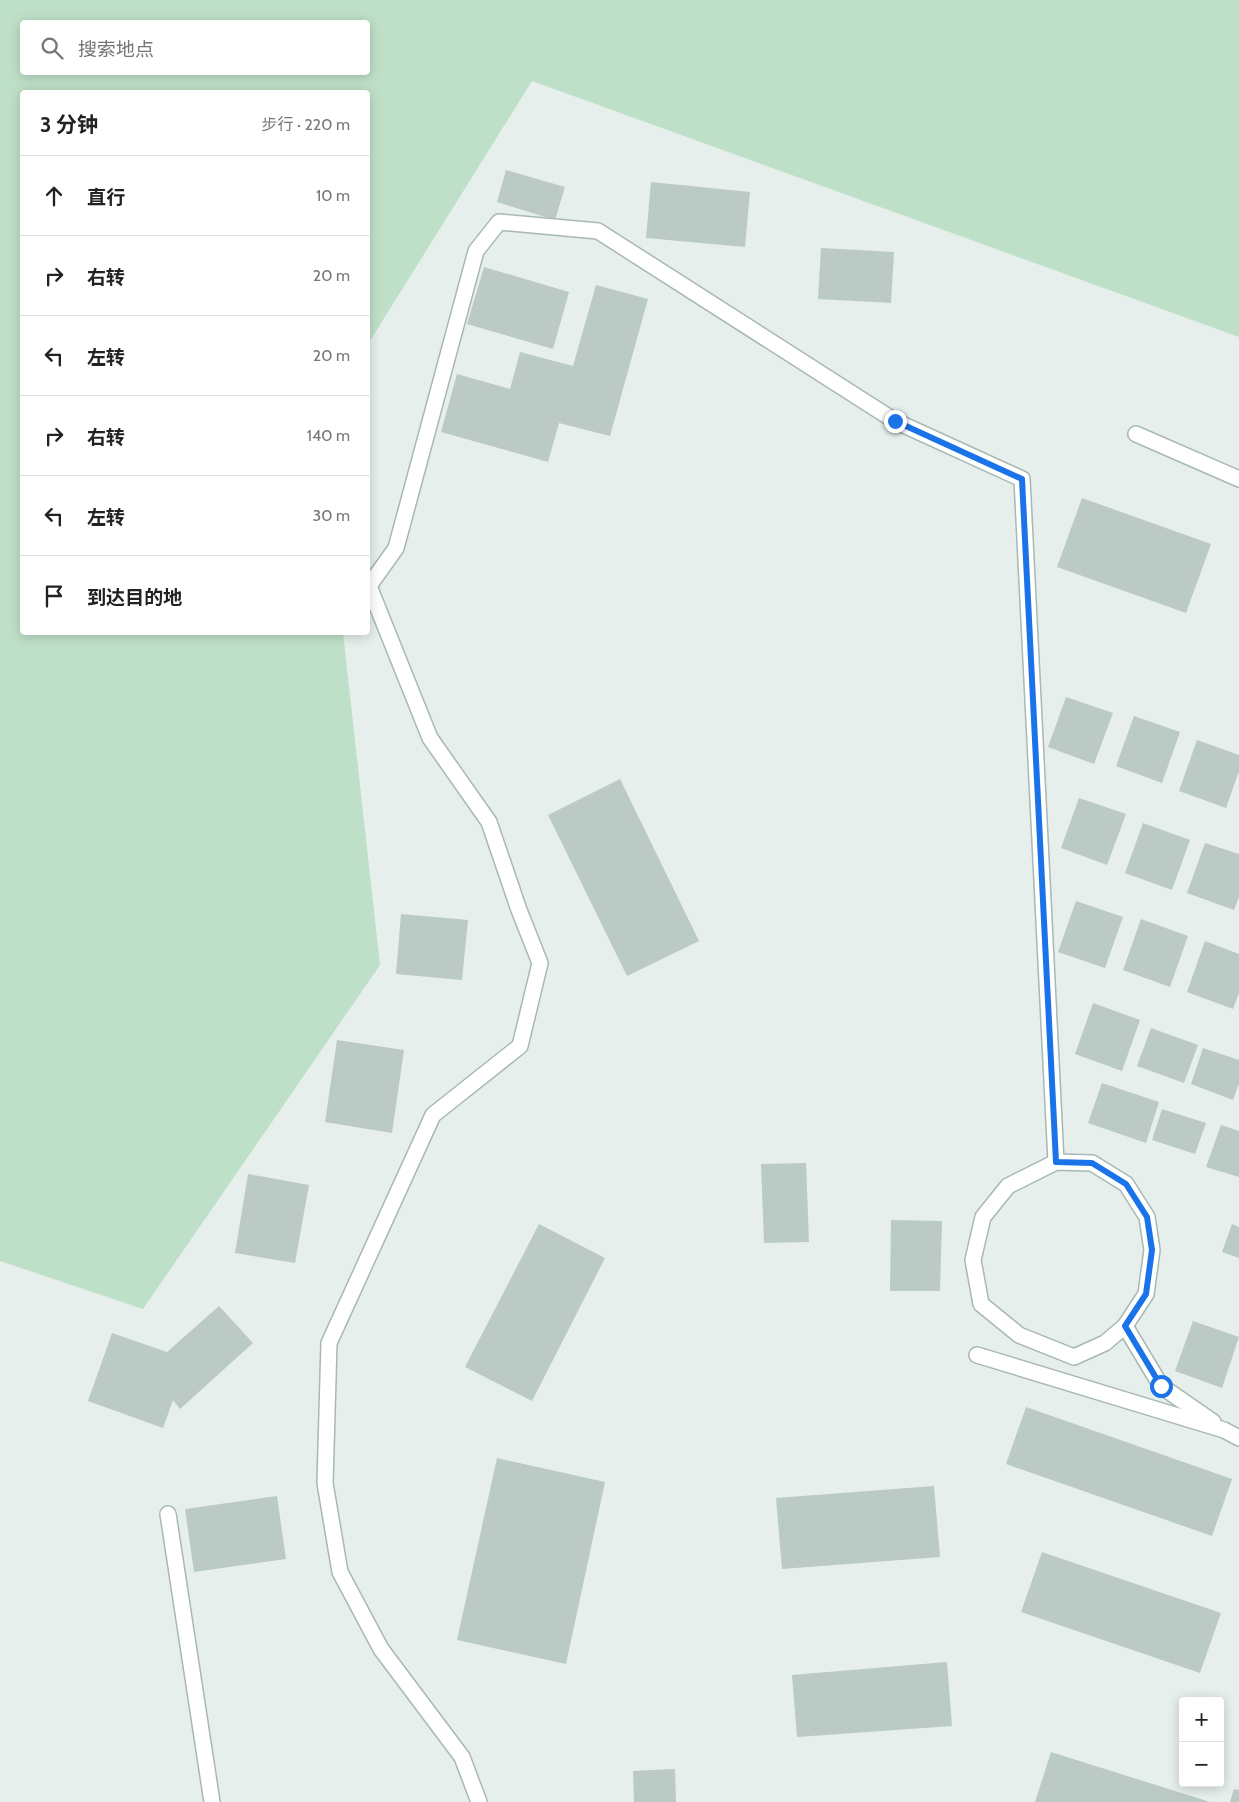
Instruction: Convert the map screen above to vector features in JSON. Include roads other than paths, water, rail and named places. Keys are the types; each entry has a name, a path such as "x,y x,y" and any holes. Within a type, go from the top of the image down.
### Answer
{"lane":[{"path":"479,1802 462,1757 381,1649 340,1572 324,1483 329,1343 433,1115 520,1046 540,963 519,910 489,822 430,738 370,586 396,548 476,251 499,222 598,230 895,421 1022,479 1056,1162"},
{"path":"1136,434 1239,480"},
{"path":"1056,1162 1092,1163 1126,1184 1147,1217 1152,1250 1146,1294 1125,1326 1105,1344 1074,1357 1019,1335 981,1304 973,1260 982,1217 1008,1186 1056,1162"},
{"path":"1125,1326 1161,1386 1224,1430 1239,1438"},
{"path":"977,1355 1224,1430"},
{"path":"168,1514 212,1802"}]}
